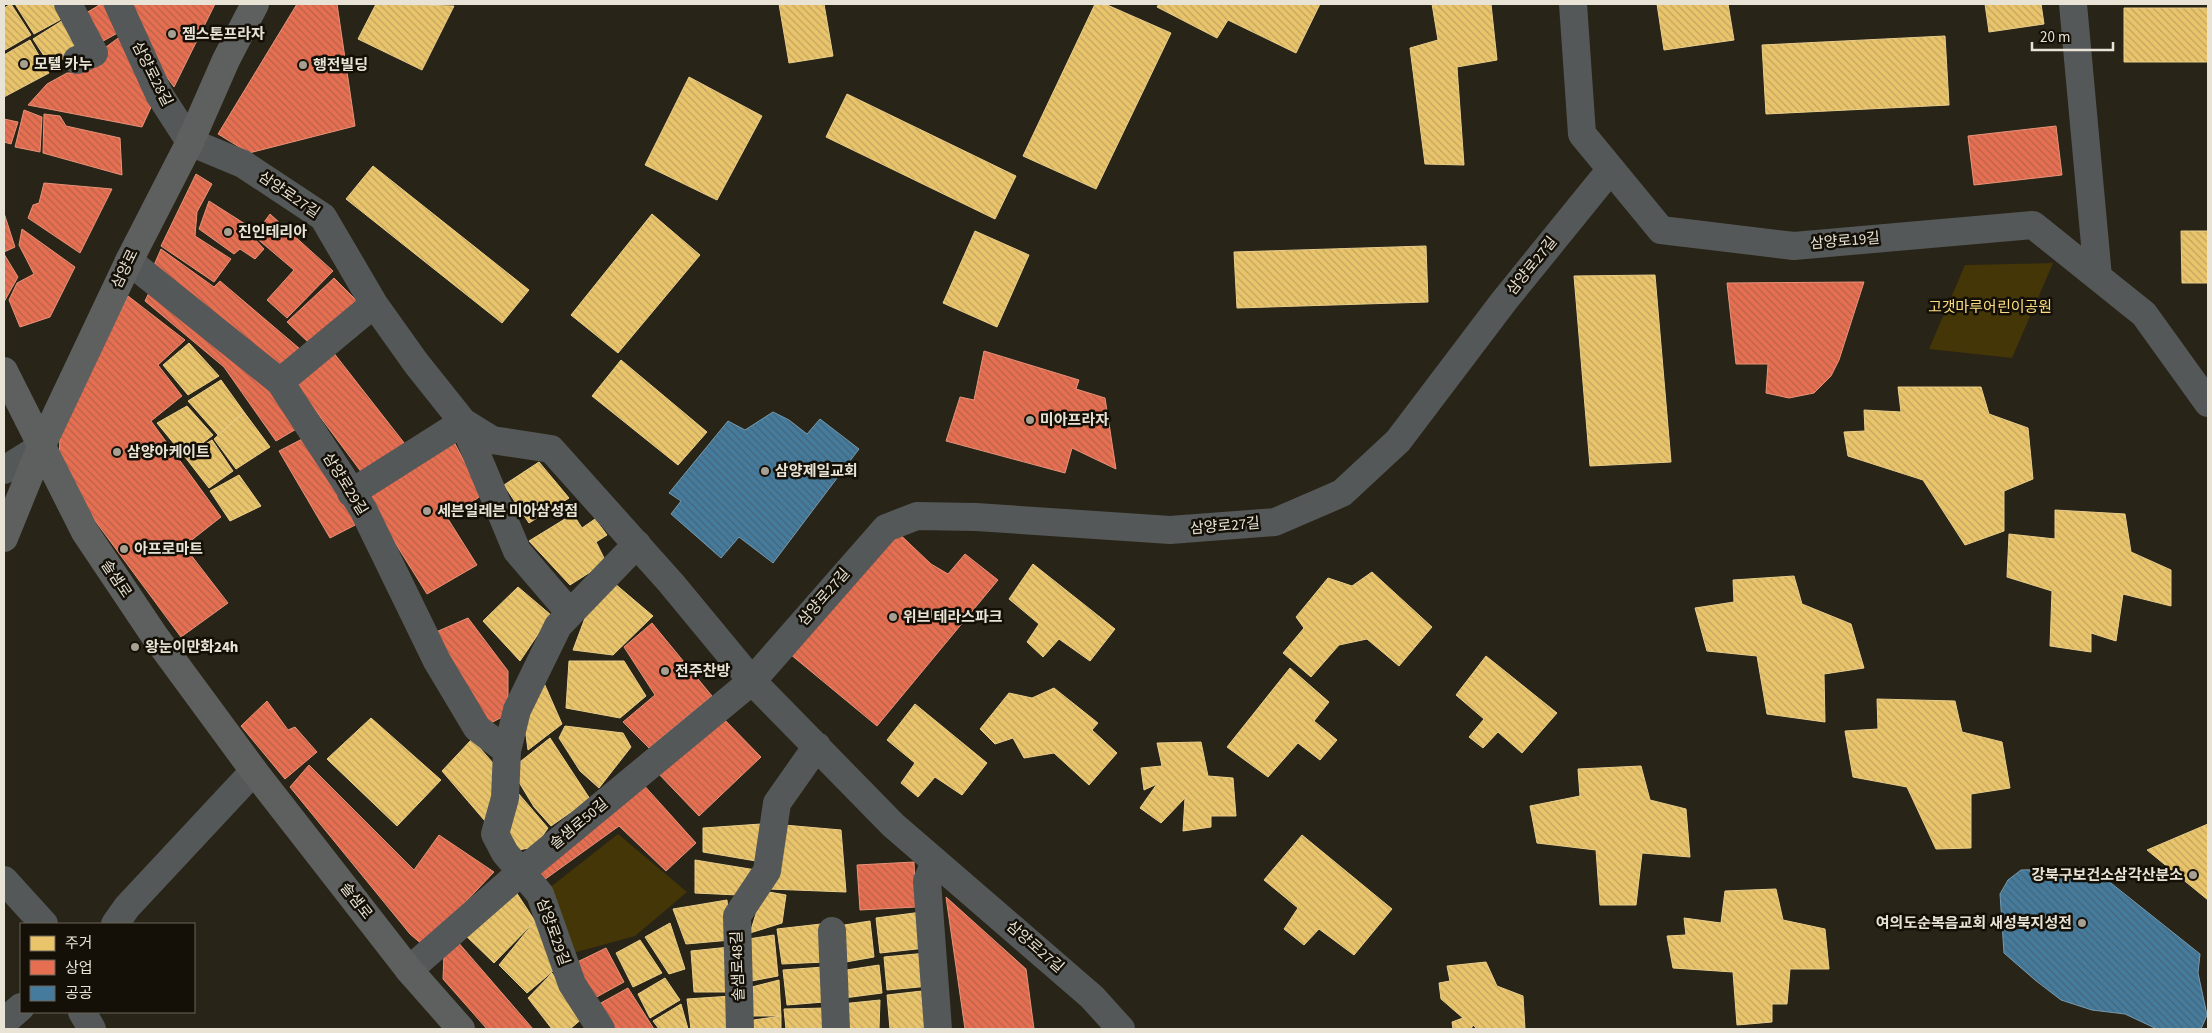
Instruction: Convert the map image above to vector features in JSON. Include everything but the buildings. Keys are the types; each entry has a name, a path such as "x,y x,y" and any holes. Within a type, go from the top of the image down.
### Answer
{"main road":[{"name":"삼양로","path":"4,538 41,447 129,261 190,142 226,60 255,4"},
{"name":"솔샘로","path":"4,371 85,532 154,635 254,770 409,970 461,1029"}],"street":[{"path":"68,4 94,53 77,60"},
{"name":"삼양로28길","path":"118,4 160,94 190,142"},
{"name":"삼양로19길","path":"1573,4 1582,134 1661,230 1794,246 2033,226 2144,314 2208,403"},
{"path":"2073,4 2098,277"},
{"name":"삼양로27길","path":"190,142 243,164 323,217 374,304 416,363 464,422 518,550 570,613"},
{"name":"삼양로27길","path":"752,681 886,528 916,516 976,517 1170,530 1275,522 1342,493 1398,441 1504,300 1611,169"},
{"name":"삼양로29길","path":"129,261 280,382 362,509 437,661 477,728 506,751"},
{"path":"280,382 374,304"},
{"path":"351,493 464,422"},
{"name":"삼양로27길","path":"464,422 492,440 552,449 637,544 752,681 893,825 1092,997 1121,1029"},
{"path":"4,470 41,447"},
{"name":"삼양로29길","path":"601,1029 572,984 540,894 505,853 495,834 505,798 506,751 517,710 558,626 637,544"},
{"name":"솔샘로50길","path":"409,970 521,872 752,681"},
{"name":"솔샘로48길","path":"740,1029 736,916 767,871 777,803 817,746"},
{"path":"116,923 128,907 254,770"},
{"path":"936,862 927,881 938,1029"},
{"path":"4,880 43,923"},
{"path":"832,931 836,1029"},
{"path":"4,1022 20,1008"},
{"path":"83,1013 92,1029"}],"green space":[{"name":"고갯마루어린이공원","path":"2053,263 2012,358 1929,349 1965,265"},
{"path":"618,834 687,892 635,936 573,953 548,889"}],"place":[{"name":"젬스톤프라자","path":"172,34"},
{"name":"모텔 카누","path":"24,64"},
{"name":"행전빌딩","path":"303,65"},
{"name":"진인테리아","path":"228,232"},
{"name":"미아프라자","path":"1030,420"},
{"name":"삼양아케이트","path":"117,452"},
{"name":"삼양제일교회","path":"765,471"},
{"name":"세븐일레븐 미아삼성점","path":"427,511"},
{"name":"아프로마트","path":"124,549"},
{"name":"위브 테라스파크","path":"893,617"},
{"name":"왕눈이만화24h","path":"135,647"},
{"name":"전주찬방","path":"665,671"},
{"name":"강북구보건소삼각산분소","path":"2193,875"},
{"name":"여의도순복음교회 새성북지성전","path":"2082,923"}]}
